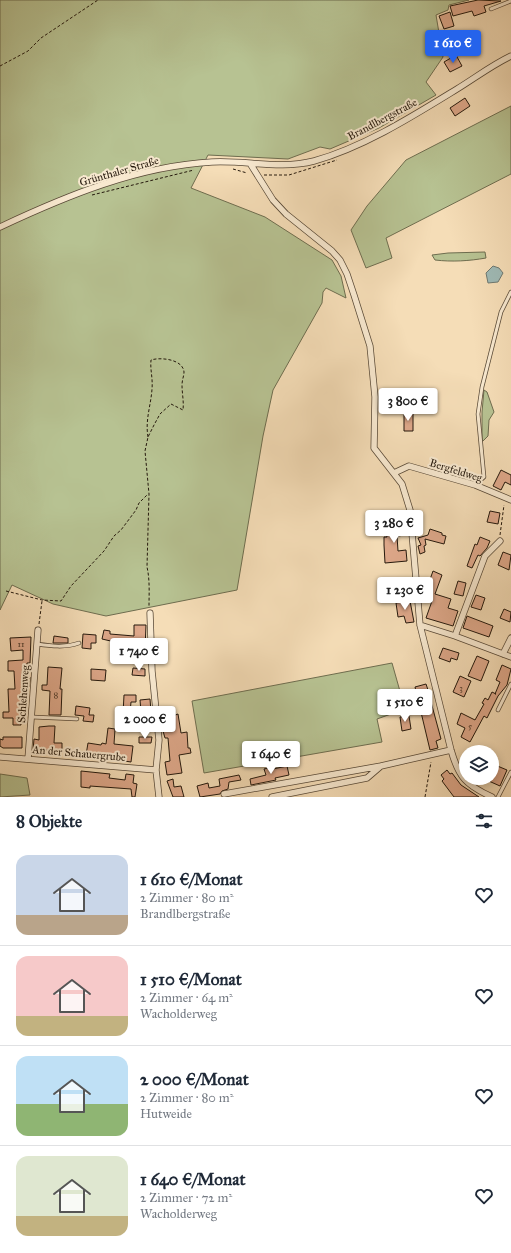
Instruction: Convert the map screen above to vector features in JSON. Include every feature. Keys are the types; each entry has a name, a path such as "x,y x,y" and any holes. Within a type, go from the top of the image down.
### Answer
{"street":[{"name":"Brandlbergstraße","path":"251,165 296,165 316,160 363,143 511,56"},
{"name":"Grünthaler Straße","path":"0,227 54,201 108,183 172,166 214,162 251,165"},
{"path":"251,165 273,200 286,214 332,251 347,274 370,346 375,397 374,448 402,484 410,510 420,625 456,769 466,782 492,797"},
{"name":"Bergfeldweg","path":"394,473 409,466 475,485 508,499"},
{"path":"455,636 485,556 500,541"},
{"path":"150,614 152,677 159,740 156,770 159,797"},
{"path":"420,625 455,636 511,657"},
{"name":"Schlehenweg","path":"28,759 38,630"},
{"path":"503,654 511,638"},
{"path":"224,794 381,766 451,750"},
{"name":"An der Schauergrube","path":"0,756 156,770"},
{"path":"272,797 367,778 381,766"},
{"path":"306,790 308,797"}],"lane":[{"path":"491,9 511,2"},
{"path":"475,485 484,477 478,414 482,387 502,312 511,292"},
{"path":"37,644 71,646 79,643"},
{"path":"498,710 511,684"},
{"path":"32,718 77,719"},
{"path":"498,797 511,772"}],"path":[{"path":"0,66 28,51 41,38 98,0"},
{"path":"148,437 160,414 171,404 183,410 182,386 184,371 182,367 174,361 158,358 151,360 150,370 152,387 147,421 148,437 145,452 145,470 149,494 147,567 149,575 148,585 151,597 150,614"},
{"path":"6,591 42,600 61,601 71,586 104,551 114,536 121,530 136,510 139,503 149,494"},
{"path":"500,541 500,524 508,499"},
{"path":"38,630 42,600"},
{"path":"425,797 431,762"}],"green space":[{"path":"0,0 469,0 449,5 448,10 436,15 443,57 426,82 436,95 379,128 330,149 320,147 288,159 208,155 191,188 265,217 332,260 341,276 346,298 326,288 323,292 322,303 273,390 263,436 237,590 106,616 53,604 12,585 0,610"},
{"path":"511,106 511,174 386,238 392,258 366,268 351,230 367,206 406,160"},
{"path":"485,252 486,258 460,261 435,260 432,255 448,253"},
{"path":"484,390 487,392 494,412 489,420 488,436 482,442 482,412"},
{"path":"392,663 405,709 377,719 382,742 204,773 192,701"},
{"path":"0,774 27,778 30,795 0,797"}],"water":[{"path":"493,266 499,268 503,273 498,282 488,283 486,273"}],"building":[{"path":"478,0 501,1 484,6 486,12 474,16 472,11 453,16 450,6"},
{"path":"450,12 454,26 444,29 439,16"},
{"path":"456,55 462,66 450,72 444,62"},
{"path":"465,98 470,106 455,116 450,108"},
{"path":"404,413 413,413 413,431 404,431"},
{"path":"501,470 511,475 511,485 505,482 501,490 493,486"},
{"path":"490,511 500,513 498,524 487,522"},
{"path":"405,523 406,535 397,536 398,551 406,550 407,561 385,563 384,537 387,537 385,525"},
{"path":"430,529 446,536 444,544 425,539 425,552 420,554 418,546 421,545 418,538 428,535"},
{"path":"480,537 490,541 487,548 480,556 478,555 472,568 467,566 475,544 477,545"},
{"path":"503,552 511,555 509,570 498,565"},
{"path":"433,571 442,575 435,594 451,599 448,608 458,611 453,626 426,618 432,601 423,599"},
{"path":"458,581 466,583 463,596 454,594"},
{"path":"476,595 485,598 481,610 471,607"},
{"path":"410,601 414,622 406,623 404,616 398,617 396,603"},
{"path":"504,609 511,612 510,622 500,618"},
{"path":"467,616 493,626 489,637 463,628"},
{"path":"134,625 146,625 145,651 128,651 127,655 114,654 115,642 102,639 104,630 110,631 110,634 134,636"},
{"path":"83,634 96,635 96,643 91,643 91,649 82,648"},
{"path":"54,636 68,638 68,643 53,643"},
{"path":"31,637 30,663 27,663 27,677 30,677 30,681 29,687 26,687 26,707 20,707 21,725 13,725 13,718 3,718 3,712 9,712 8,689 15,689 14,671 8,671 8,661 23,660 23,650 11,651 10,638"},
{"path":"443,648 459,653 457,660 451,658 450,662 439,658"},
{"path":"477,656 489,661 481,681 468,676"},
{"path":"502,665 511,669 507,685 498,696 487,718 484,716 470,742 461,737 465,728 457,724 461,713 475,720 484,704 482,703 485,698 488,700 492,692 495,694 500,682 496,680"},
{"path":"48,667 62,668 60,689 62,689 61,715 49,715 50,691 42,690 42,685 47,685"},
{"path":"133,668 145,669 145,676 132,675"},
{"path":"91,669 106,670 105,681 91,680"},
{"path":"460,676 471,681 464,697 453,692"},
{"path":"426,684 428,690 425,691 429,702 431,702 441,739 436,741 438,748 430,750 415,687"},
{"path":"124,695 136,695 136,702 131,702 130,713 143,714 142,725 125,724 126,714 123,714"},
{"path":"150,699 151,712 141,712 140,700"},
{"path":"76,706 90,708 89,715 94,715 93,722 83,721 84,716 75,715"},
{"path":"168,711 170,717 178,714 181,733 187,732 188,748 190,748 191,753 179,755 182,773 167,775 165,762 170,761 168,738 165,738 163,731 165,731 161,713"},
{"path":"409,716 411,729 402,731 400,717"},
{"path":"55,726 54,743 62,743 62,750 33,750 34,739 39,740 39,727"},
{"path":"108,728 115,729 114,744 133,746 131,762 86,755 88,743 101,745 102,743 106,744"},
{"path":"3,737 22,737 22,748 3,748 0,746 0,739 3,740"},
{"path":"139,737 152,737 151,743 139,743"},
{"path":"287,766 289,775 275,778 276,780 251,785 250,779 266,775 264,769"},
{"path":"499,767 507,770 500,786 498,785 499,785"},
{"path":"447,770 450,774 452,773 459,782 459,785 479,797 454,797 442,781 444,779 441,775"},
{"path":"81,771 110,774 109,778 125,780 126,774 134,775 133,783 137,784 135,797 132,797 131,789 90,786 90,788 81,787"},
{"path":"239,775 241,780 229,782 228,789 222,791 220,794 200,797 197,786 208,783 209,788 220,786 219,779"},
{"path":"173,779 174,787 181,786 184,797 173,797 167,781"}]}
